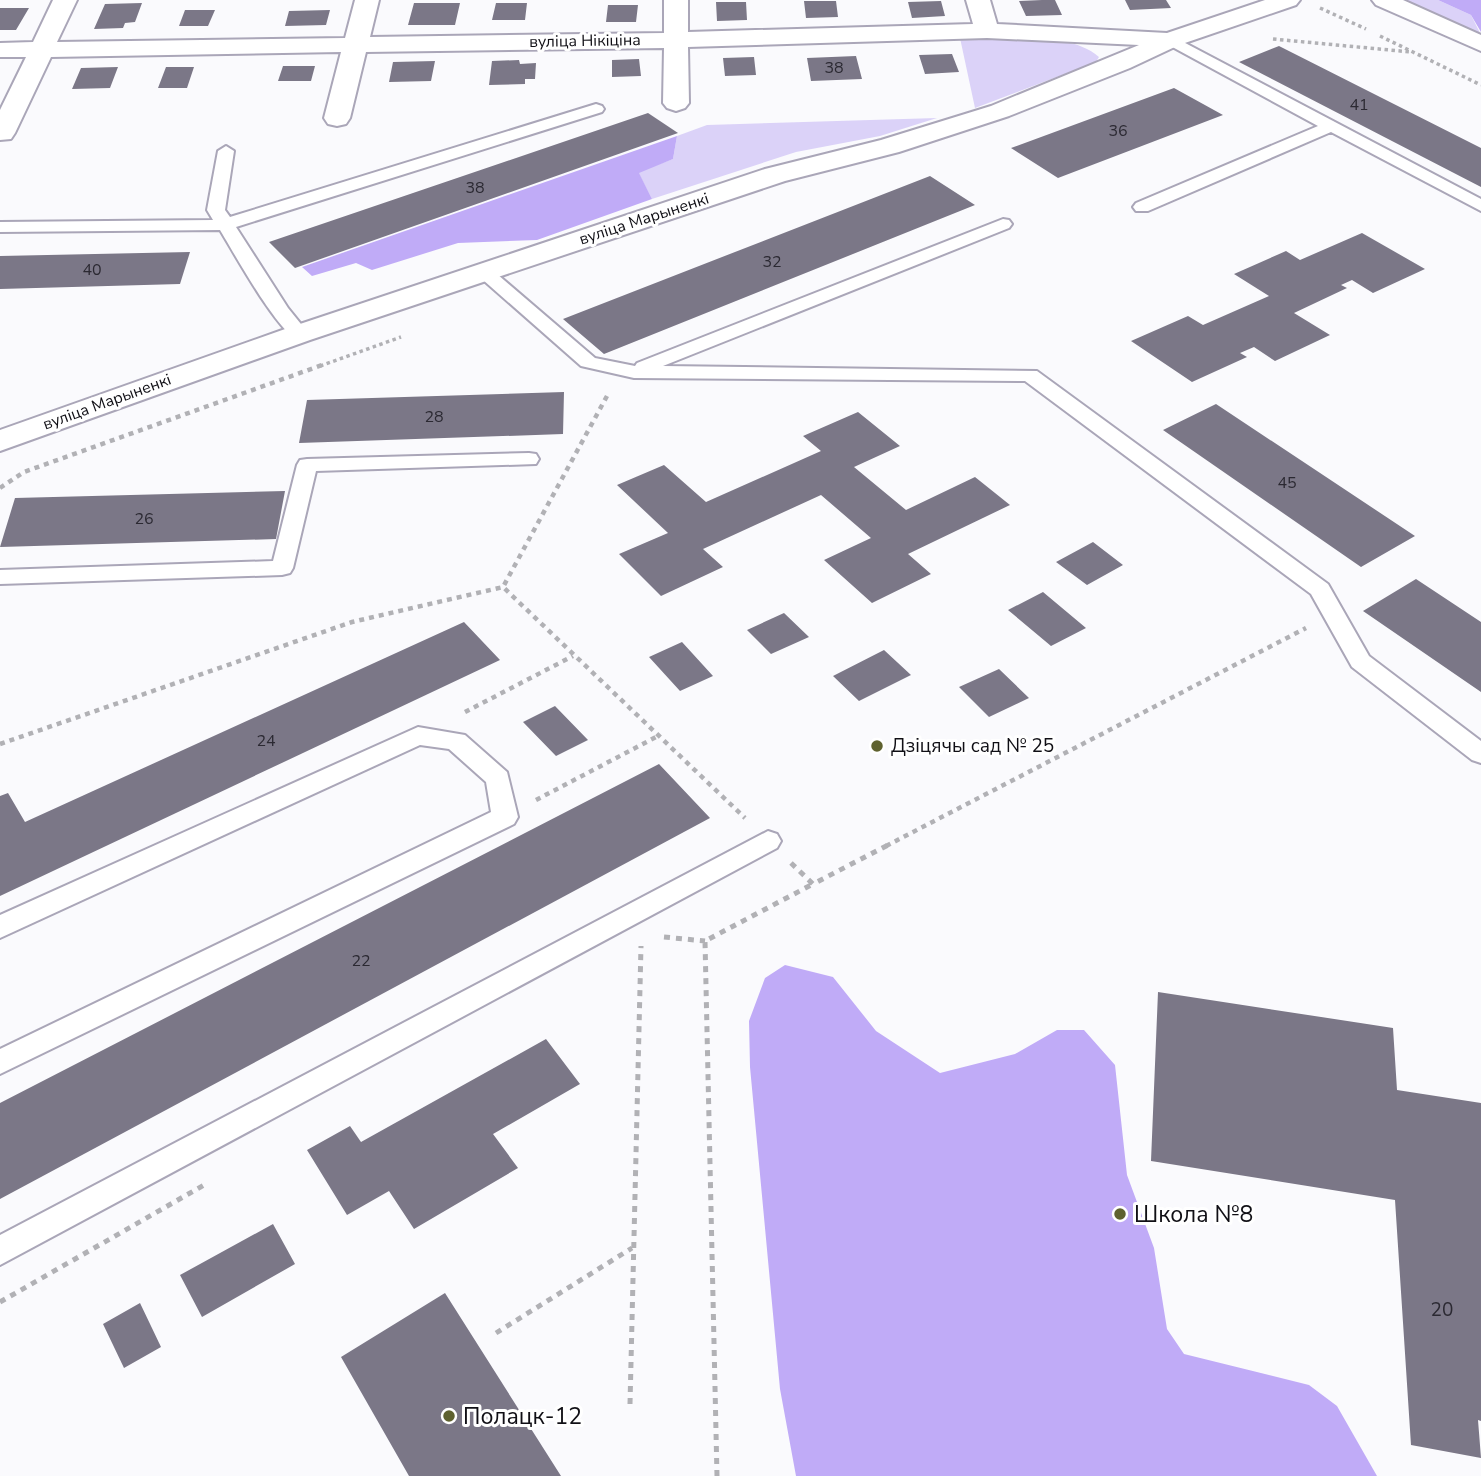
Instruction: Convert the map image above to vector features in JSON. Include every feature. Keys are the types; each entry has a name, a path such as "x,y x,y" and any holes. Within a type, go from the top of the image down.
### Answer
{"street":[{"path":"2,133 65,0"},
{"path":"337,118 367,0"},
{"path":"676,0 676,103"},
{"path":"978,0 987,31"},
{"path":"1384,0 1481,44"},
{"name":"вуліца Марыненкі","path":"0,441 299,334 775,175 890,146 1000,111 1121,63 1170,40 1298,6"},
{"name":"вуліца Нікіціна","path":"0,50 678,40 987,31 1170,40"}],"lane":[{"path":"1170,40 1481,206"},
{"path":"0,227 224,225 596,109"},
{"path":"1142,207 1329,127"},
{"path":"226,151 216,210 280,311 299,334"},
{"path":"634,372 1003,224"},
{"path":"483,272 588,362 634,372 1031,375 1320,589 1360,661 1481,754"},
{"path":"0,577 282,568 307,465 529,459"},
{"path":"0,927 418,736 456,741 498,778 505,817 0,1062"},
{"path":"0,1251 768,841"}],"path":[{"path":"1298,6 1322,7 1368,30"},
{"path":"1380,35 1481,85"},
{"path":"1270,39 1414,52"},
{"path":"0,488 24,472 404,337"},
{"path":"0,744 352,622 503,586 613,385"},
{"path":"503,586 813,884"},
{"path":"716,1476 705,941 1334,614"},
{"path":"418,736 573,656"},
{"path":"505,817 658,736"},
{"path":"630,1404 642,935"},
{"path":"496,1333 632,1248"}],"shaded area":[{"path":"1404,0 1438,0 1471,15 1481,35"},
{"path":"1438,0 1481,0 1481,32 1471,15"},
{"path":"960,38 1052,39 1086,48 1099,57 1096,62 975,108"},
{"path":"937,118 880,136 796,152 652,199 638,172 673,159 677,136 707,125"},
{"path":"677,136 673,159 639,173 652,199 537,240 458,243 372,270 356,263 312,276 302,267"},
{"path":"785,965 833,977 876,1031 940,1073 1015,1054 1057,1030 1084,1030 1115,1065 1127,1175 1154,1248 1167,1329 1184,1354 1309,1385 1337,1406 1377,1476 796,1476 780,1389 750,1067 749,1021 765,978"}],"building":[{"path":"1055,0 1062,15 1026,16 1019,1"},
{"path":"1125,0 1166,0 1171,8 1130,10"},
{"path":"804,1 836,1 838,17 806,18"},
{"path":"941,1 945,16 912,18 908,2"},
{"path":"716,2 746,2 747,20 717,21"},
{"path":"142,3 135,22 125,23 123,28 94,29 105,4"},
{"path":"414,3 460,3 455,25 408,25"},
{"path":"496,3 527,3 525,20 492,20"},
{"path":"608,5 638,5 636,22 606,22"},
{"path":"0,8 29,8 16,30 0,30"},
{"path":"185,10 215,10 208,26 179,26"},
{"path":"330,10 326,25 285,26 289,11"},
{"path":"1279,46 1481,148 1481,187 1239,62"},
{"path":"952,54 959,72 925,74 919,55"},
{"path":"856,56 862,79 811,81 807,58"},
{"path":"754,57 756,75 725,76 723,58"},
{"path":"639,59 641,76 612,77 612,60"},
{"path":"519,60 520,64 536,63 535,79 525,79 525,84 489,85 492,61"},
{"path":"435,61 431,81 389,82 393,62"},
{"path":"283,66 315,66 311,81 278,81"},
{"path":"118,67 110,88 72,89 81,68"},
{"path":"166,67 194,67 187,88 158,88"},
{"path":"1174,88 1223,115 1058,178 1011,148"},
{"path":"648,113 678,133 295,268 269,242"},
{"path":"930,176 975,205 604,354 563,319"},
{"path":"1362,233 1425,269 1373,293 1352,280 1341,285 1347,288 1294,313 1330,335 1275,361 1254,347 1240,353 1247,357 1192,382 1131,341 1188,316 1203,325 1269,296 1234,274 1286,251 1300,260"},
{"path":"190,252 180,284 0,289 0,256"},
{"path":"564,392 563,434 299,443 307,400"},
{"path":"1216,404 1415,536 1361,567 1163,430"},
{"path":"858,412 900,446 854,467 906,510 975,477 1010,505 908,554 931,574 872,603 824,560 871,538 821,495 703,549 723,567 661,596 619,554 668,533 617,485 664,465 706,502 821,451 803,436"},
{"path":"285,491 276,539 0,547 15,498"},
{"path":"1093,542 1123,565 1087,585 1056,562"},
{"path":"1416,579 1481,622 1481,692 1363,611"},
{"path":"1043,592 1086,628 1051,646 1008,610"},
{"path":"784,613 809,637 771,654 747,630"},
{"path":"464,622 500,660 0,896 0,796 8,793 25,822"},
{"path":"682,642 713,676 680,691 649,657"},
{"path":"884,650 911,675 859,701 833,676"},
{"path":"999,669 1029,698 989,717 959,687"},
{"path":"555,706 588,740 556,756 523,722"},
{"path":"659,764 710,818 0,1199 0,1103"},
{"path":"1158,992 1393,1028 1397,1090 1481,1103 1481,1421 1478,1420 1481,1458 1411,1445 1395,1200 1151,1161"},
{"path":"546,1039 580,1084 493,1134 518,1168 414,1229 389,1191 347,1215 307,1150 350,1126 361,1142"},
{"path":"273,1224 295,1264 202,1317 180,1275"},
{"name":"Полацк-12","path":"445,1293 561,1476 409,1476 341,1357"},
{"path":"140,1303 161,1347 124,1368 103,1324"}],"place":[{"name":"Дзіцячы сад № 25","path":"877,746"},
{"name":"Школа №8","path":"1120,1214"},
{"name":"Полацк-12","path":"449,1416"}]}
